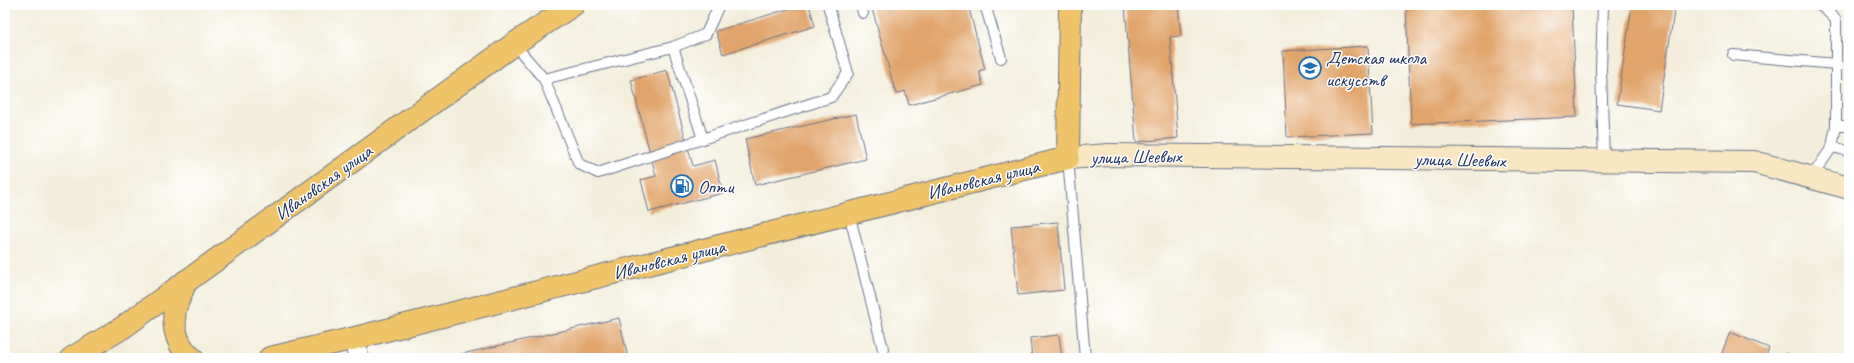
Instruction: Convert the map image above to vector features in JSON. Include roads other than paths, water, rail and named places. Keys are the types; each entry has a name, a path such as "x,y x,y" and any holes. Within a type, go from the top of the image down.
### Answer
{"main road":[{"name":"Ивановская улица","path":"72,358 122,328 514,44 573,5"},
{"path":"1068,158 1070,5"},
{"name":"улица Шеевых","path":"1068,158 1115,155 1754,162 1849,188"},
{"name":"Ивановская улица","path":"270,358 357,348 849,213 1068,158"},
{"path":"186,281 175,310 175,326 179,342 192,358"}],"lane":[{"path":"544,79 673,47 706,34 719,5"},
{"path":"514,44 544,79 579,164 598,173 831,97 848,72 828,5"},
{"path":"985,5 1001,58"},
{"path":"1603,5 1601,70 1604,160"},
{"path":"1811,178 1832,147 1836,126 1836,20 1821,5 1817,5"},
{"path":"673,47 703,139"},
{"path":"1733,55 1836,64"},
{"path":"1836,126 1849,126"},
{"path":"1832,147 1849,151"},
{"path":"1068,158 1085,358"},
{"path":"849,213 883,349"}],"place":[{"name":"Детская школа искусств","path":"1310,68"},
{"name":"Опти","path":"682,186"}]}
